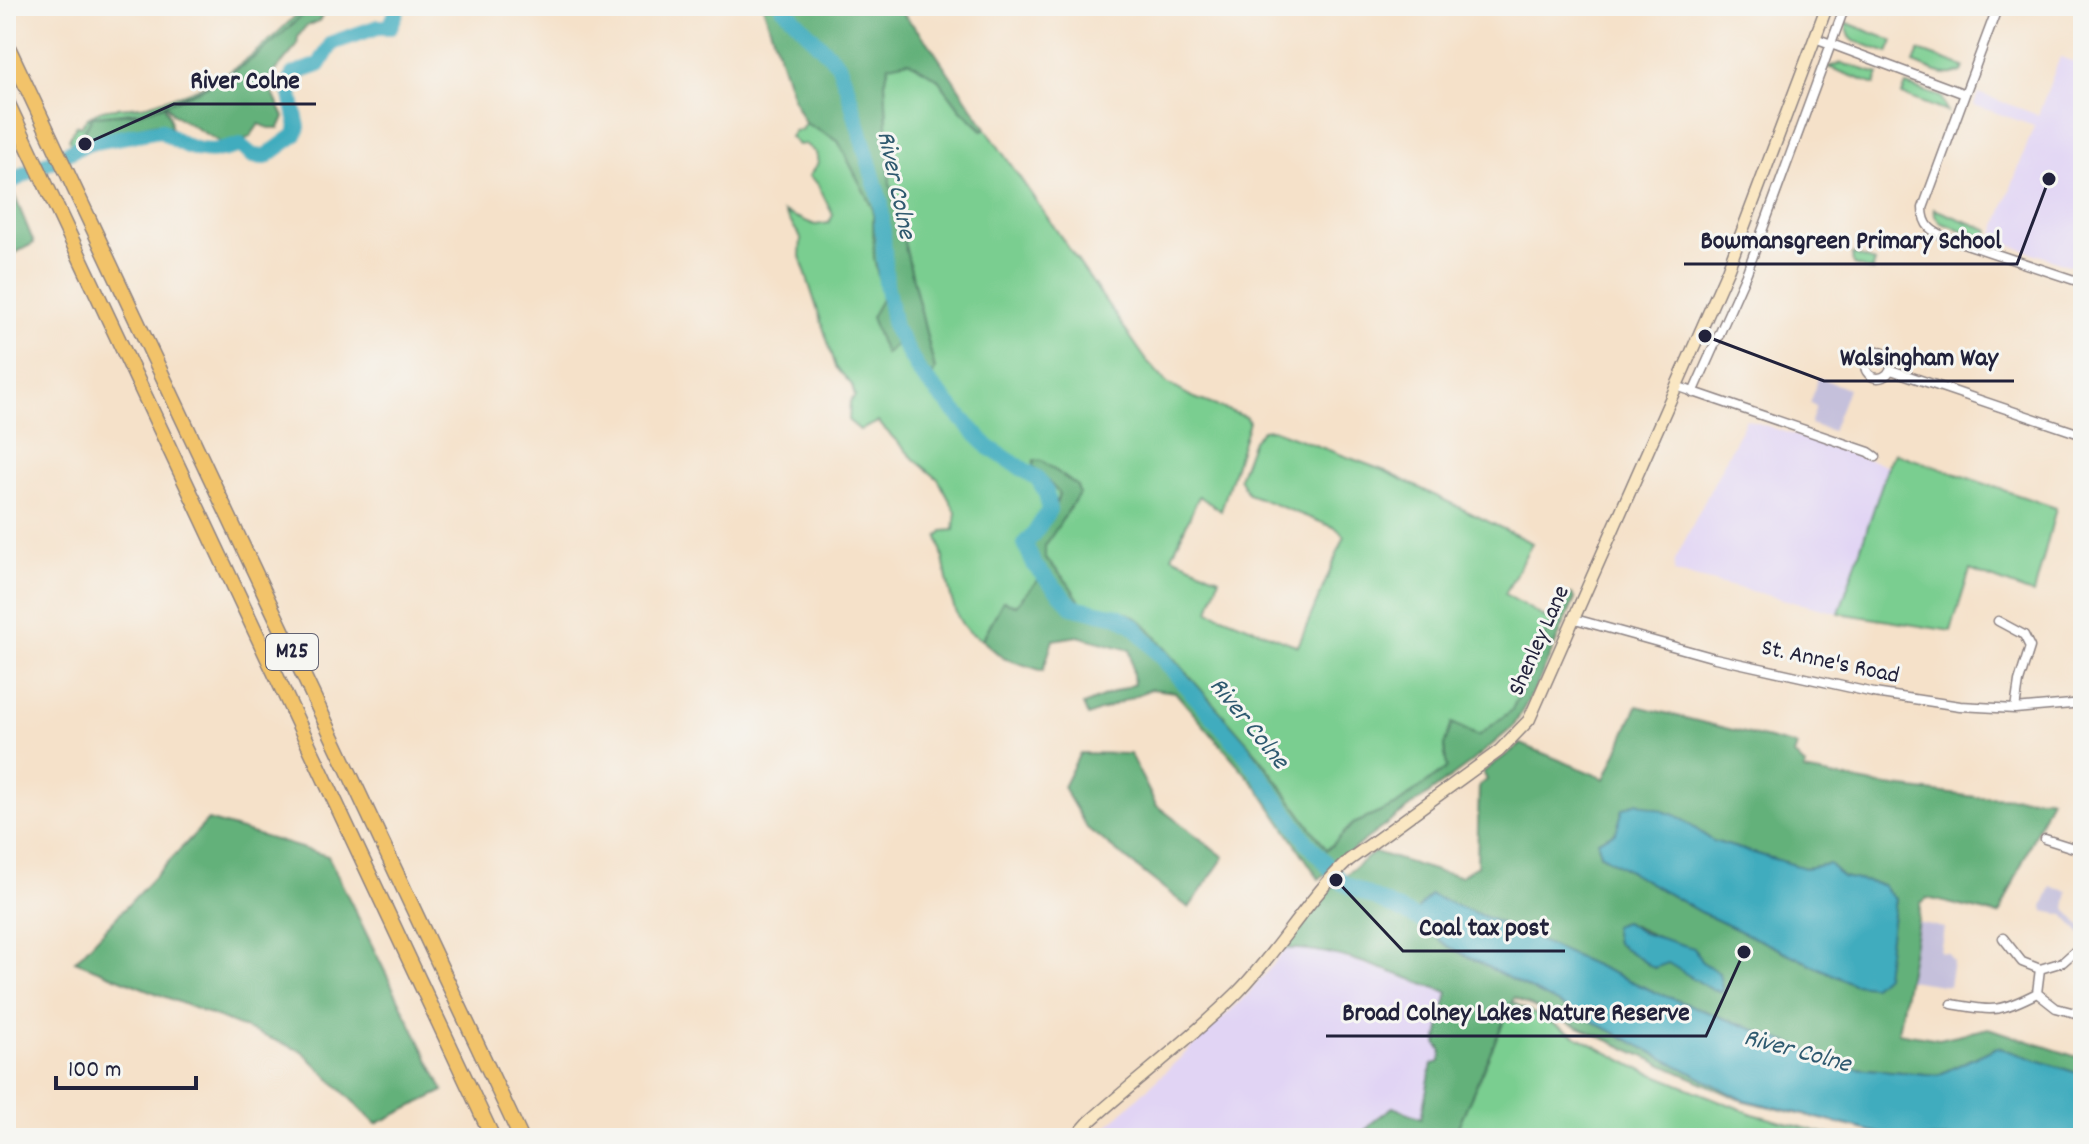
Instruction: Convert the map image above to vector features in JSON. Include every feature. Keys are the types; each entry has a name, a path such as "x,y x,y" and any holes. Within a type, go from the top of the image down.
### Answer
{"highway":[{"name":"M25","path":"6,43 521,1138"},
{"name":"M25","path":"6,100 493,1138"}],"main road":[{"name":"Shenley Lane","path":"1075,1138 1089,1122 1237,993 1274,952 1329,879 1349,860 1499,751 1529,720 1728,269 1827,6"}],"street":[{"path":"1693,393 1747,272 1845,6"},
{"path":"1998,6 1923,208 1925,223 1936,233 2083,283"},
{"path":"1815,38 1965,94"},
{"path":"1891,370 2083,435"},
{"path":"1676,386 1876,457"},
{"name":"St. Anne's Road","path":"1575,619 1715,658 1874,693 1960,706 2015,709 2083,703"},
{"path":"1998,621 2027,639 2030,651 2019,682 2015,709"},
{"path":"2045,839 2083,851"},
{"path":"2003,938 2022,962 2040,969 2063,962 2083,944"},
{"path":"2037,993 2040,969"},
{"path":"1952,1004 2001,1010 2037,993"},
{"path":"2037,993 2056,1008 2083,1015"}],"shaded area":[{"path":"2060,57 2083,65 2083,270 1992,239 2034,126 1974,105 1978,93 2038,115"},
{"path":"1818,377 1848,389 1832,431 1810,424 1816,407 1810,404"},
{"path":"1746,419 1888,466 1839,613 1674,572 1675,560"},
{"path":"2051,887 2068,891 2065,908 2083,928 2083,936 2064,915 2044,911"},
{"path":"1917,922 1944,928 1940,952 1948,953 1953,961 1949,986 1907,980"},
{"path":"1286,949 1334,954 1448,992 1437,1043 1442,1052 1440,1063 1432,1065 1421,1119 1376,1119 1359,1138 1096,1137 1248,994"}],"green space":[{"path":"305,6 311,6 281,37 221,81 150,110 93,116 78,139 71,143 69,139 76,125 81,126 96,112 144,106 224,75 267,43"},
{"path":"311,6 327,6 319,21 305,27 298,37 297,46 267,81 284,117 279,128 259,124 250,137 228,147 174,115 165,104 209,85 244,64 277,39"},
{"path":"763,6 896,6 928,42 986,128 983,130 961,110 937,78 908,61 889,65 885,82 890,184 935,370 931,379 903,357 906,345 903,338 885,354 871,317 883,296 874,259 873,209 838,141 805,123 794,101"},
{"path":"1845,22 1893,41 1888,53 1854,41"},
{"path":"1919,51 1964,67 1962,72 1944,74 1914,63"},
{"path":"908,61 937,78 961,110 982,130 986,129 1147,361 1167,383 1192,397 1246,417 1249,422 1221,511 1199,496 1172,556 1219,578 1209,611 1298,646 1345,536 1336,528 1248,494 1239,478 1253,440 1263,430 1272,429 1385,471 1532,543 1505,594 1552,622 1512,710 1478,737 1444,746 1447,768 1395,806 1353,824 1327,850 1261,758 1146,625 1128,614 1081,603 1045,557 1045,545 1079,494 1033,466 1059,492 1051,514 1028,544 1045,572 1016,605 1003,601 982,640 960,621 951,599 938,537 943,531 954,530 956,512 938,479 878,422 860,430 849,421 850,402 855,396 852,385 836,367 800,256 801,238 784,212 815,225 829,223 833,215 817,183 809,176 818,163 816,153 805,144 798,145 790,137 805,123 838,140 853,165 873,209 874,259 883,296 885,353 903,338 909,362 931,378 935,370 890,184 885,82 889,64"},
{"path":"1841,63 1879,74 1875,85 1828,67"},
{"path":"1906,85 1941,97 1947,112 1902,95"},
{"path":"164,105 171,127 157,123 87,139 83,133 93,116 139,113"},
{"path":"6,175 34,243 6,258"},
{"path":"1934,209 1989,230 1986,238 1941,223"},
{"path":"1852,254 1875,262 1872,271 1853,265"},
{"path":"1895,453 2056,508 2034,594 1970,570 1951,631 1839,613"},
{"path":"1034,460 1042,461 1077,486 1079,494 1045,546 1045,557 1081,603 1128,614 1146,625 1260,758 1327,850 1353,824 1395,806 1447,768 1444,746 1452,723 1478,736 1512,710 1561,600 1565,595 1572,594 1575,599 1537,685 1513,727 1469,764 1361,843 1319,879 1258,788 1175,692 1151,689 1088,716 1083,705 1134,684 1130,650 1078,636 1053,640 1043,671 1003,658 982,640 1003,601 1016,605 1045,572 1028,545 1051,514 1059,493 1033,466"},
{"path":"1637,706 1797,746 1794,755 1805,766 1804,771 1880,785 1976,797 2051,798 1999,915 1927,898 1921,903 1898,1032 1939,1039 1989,1028 2083,1059 2083,1075 1997,1047 1938,1075 1855,1068 1655,992 1493,920 1449,947 1742,1098 1899,1138 1741,1100 1514,998 1453,1138 1394,1138 1386,1134 1382,1138 1359,1138 1376,1119 1393,1107 1421,1118 1432,1064 1440,1062 1442,1052 1437,1043 1448,992 1343,957 1300,949 1280,949 1323,896 1375,852 1460,876 1477,866 1479,785 1487,780 1483,772 1521,744 1605,779","holes":["1677,816 1713,841 1805,868 1829,864 1843,877 1882,885 1895,899 1890,927 1853,984 1700,912 1600,854 1598,841 1616,832","1624,922 1664,940 1719,973 1711,988 1668,962 1654,968 1616,943 1613,926"]},
{"path":"1080,753 1130,754 1156,805 1224,857 1189,908 1087,828 1063,787"},
{"path":"208,820 328,856 444,1091 376,1124 302,1051 75,961"},
{"path":"1512,1002 1633,1066 1753,1114 1842,1138 1453,1138"}],"water":[{"path":"1637,802 1677,816 1713,841 1805,868 1829,864 1843,877 1882,885 1895,899 1885,975 1873,986 1853,984 1700,912 1600,854 1598,841 1616,832 1623,809"},
{"path":"1430,895 1655,992 1855,1068 1938,1075 1997,1047 2083,1075 2083,1138 1899,1138 1742,1099 1449,947 1411,917"},
{"path":"1624,922 1643,933 1694,948 1701,961 1719,973 1723,992 1711,989 1668,963 1654,968 1616,943 1613,926"}],"waterway":[{"name":"River Colne","path":"6,184 85,144 160,130 198,150 217,151 240,145 253,156 265,157 295,135 298,127 289,86 293,74 319,65 332,43 378,27 390,27 399,6"},
{"name":"River Colne","path":"782,6 838,64 847,87 881,204 886,283 894,327 920,373 988,447 1037,478 1046,492 1049,510 1025,543 1034,565 1073,607 1118,616 1134,626 1243,751 1307,842 1343,883 1431,925"},
{"name":"River Colne","path":"6,179 11,182"}],"place":[{"name":"River Colne","path":"85,144"},
{"name":"Bowmansgreen Primary School","path":"2049,179"},
{"name":"Walsingham Way","path":"1705,336"},
{"name":"Coal tax post","path":"1336,880"},
{"name":"Broad Colney Lakes Nature Reserve","path":"1744,952"}]}
